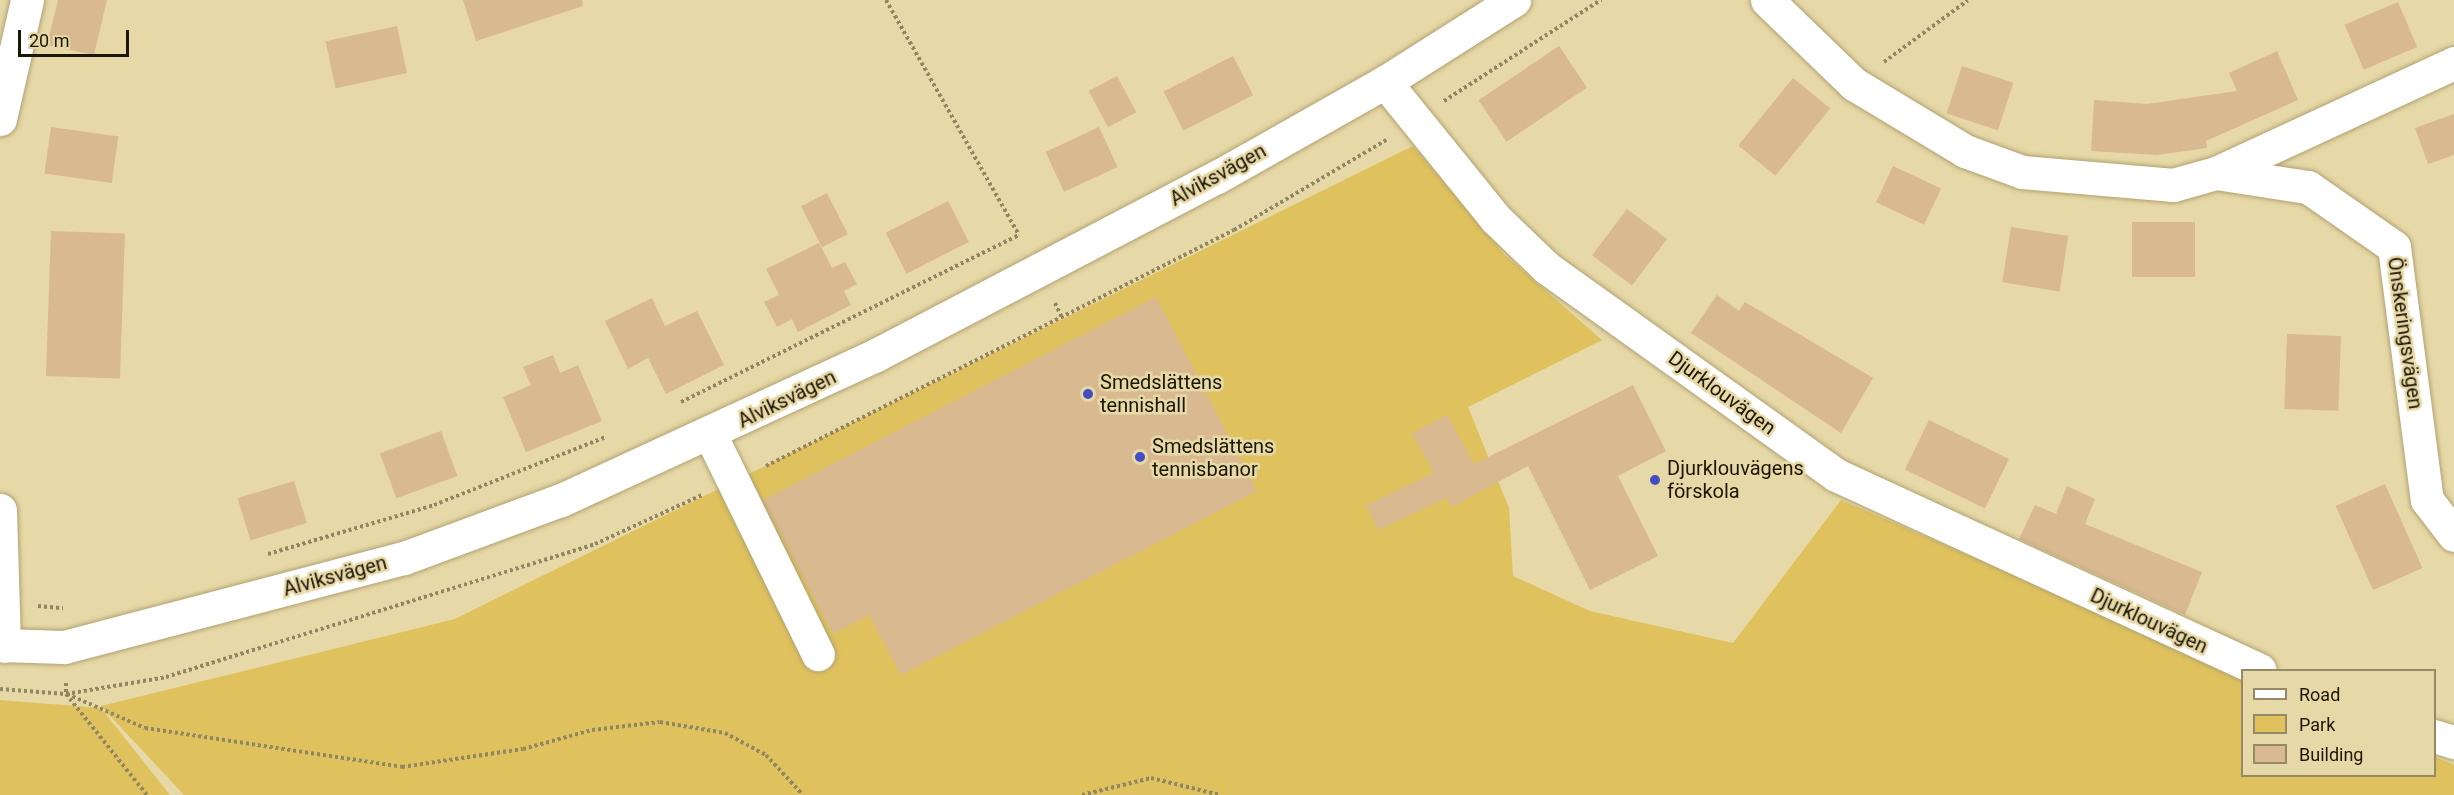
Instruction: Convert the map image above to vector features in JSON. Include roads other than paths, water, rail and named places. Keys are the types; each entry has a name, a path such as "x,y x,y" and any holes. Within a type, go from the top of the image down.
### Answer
{"street":[{"path":"0,119 27,0"},
{"name":"Alviksvägen","path":"2,646 64,647 404,558 561,500 711,436 1039,270 1385,82 1514,0"},
{"name":"Önskeringsvägen","path":"1767,0 1854,84 1910,123 2022,172 2173,184 2216,173 2454,63"},
{"name":"Djurklouvägen","path":"1385,82 1496,219 1547,268 1836,475 2257,669"},
{"name":"Önskeringsvägen","path":"2216,173 2308,187 2394,247 2427,500 2454,535"},
{"path":"711,436 818,654"},
{"path":"0,510 4,605 2,646"},
{"path":"2436,737 2454,742"}],"place":[{"name":"Smedslättens tennishall","path":"1088,394"},
{"name":"Smedslättens tennisbanor","path":"1140,457"},
{"name":"Djurklouvägens förskola","path":"1655,480"}]}
